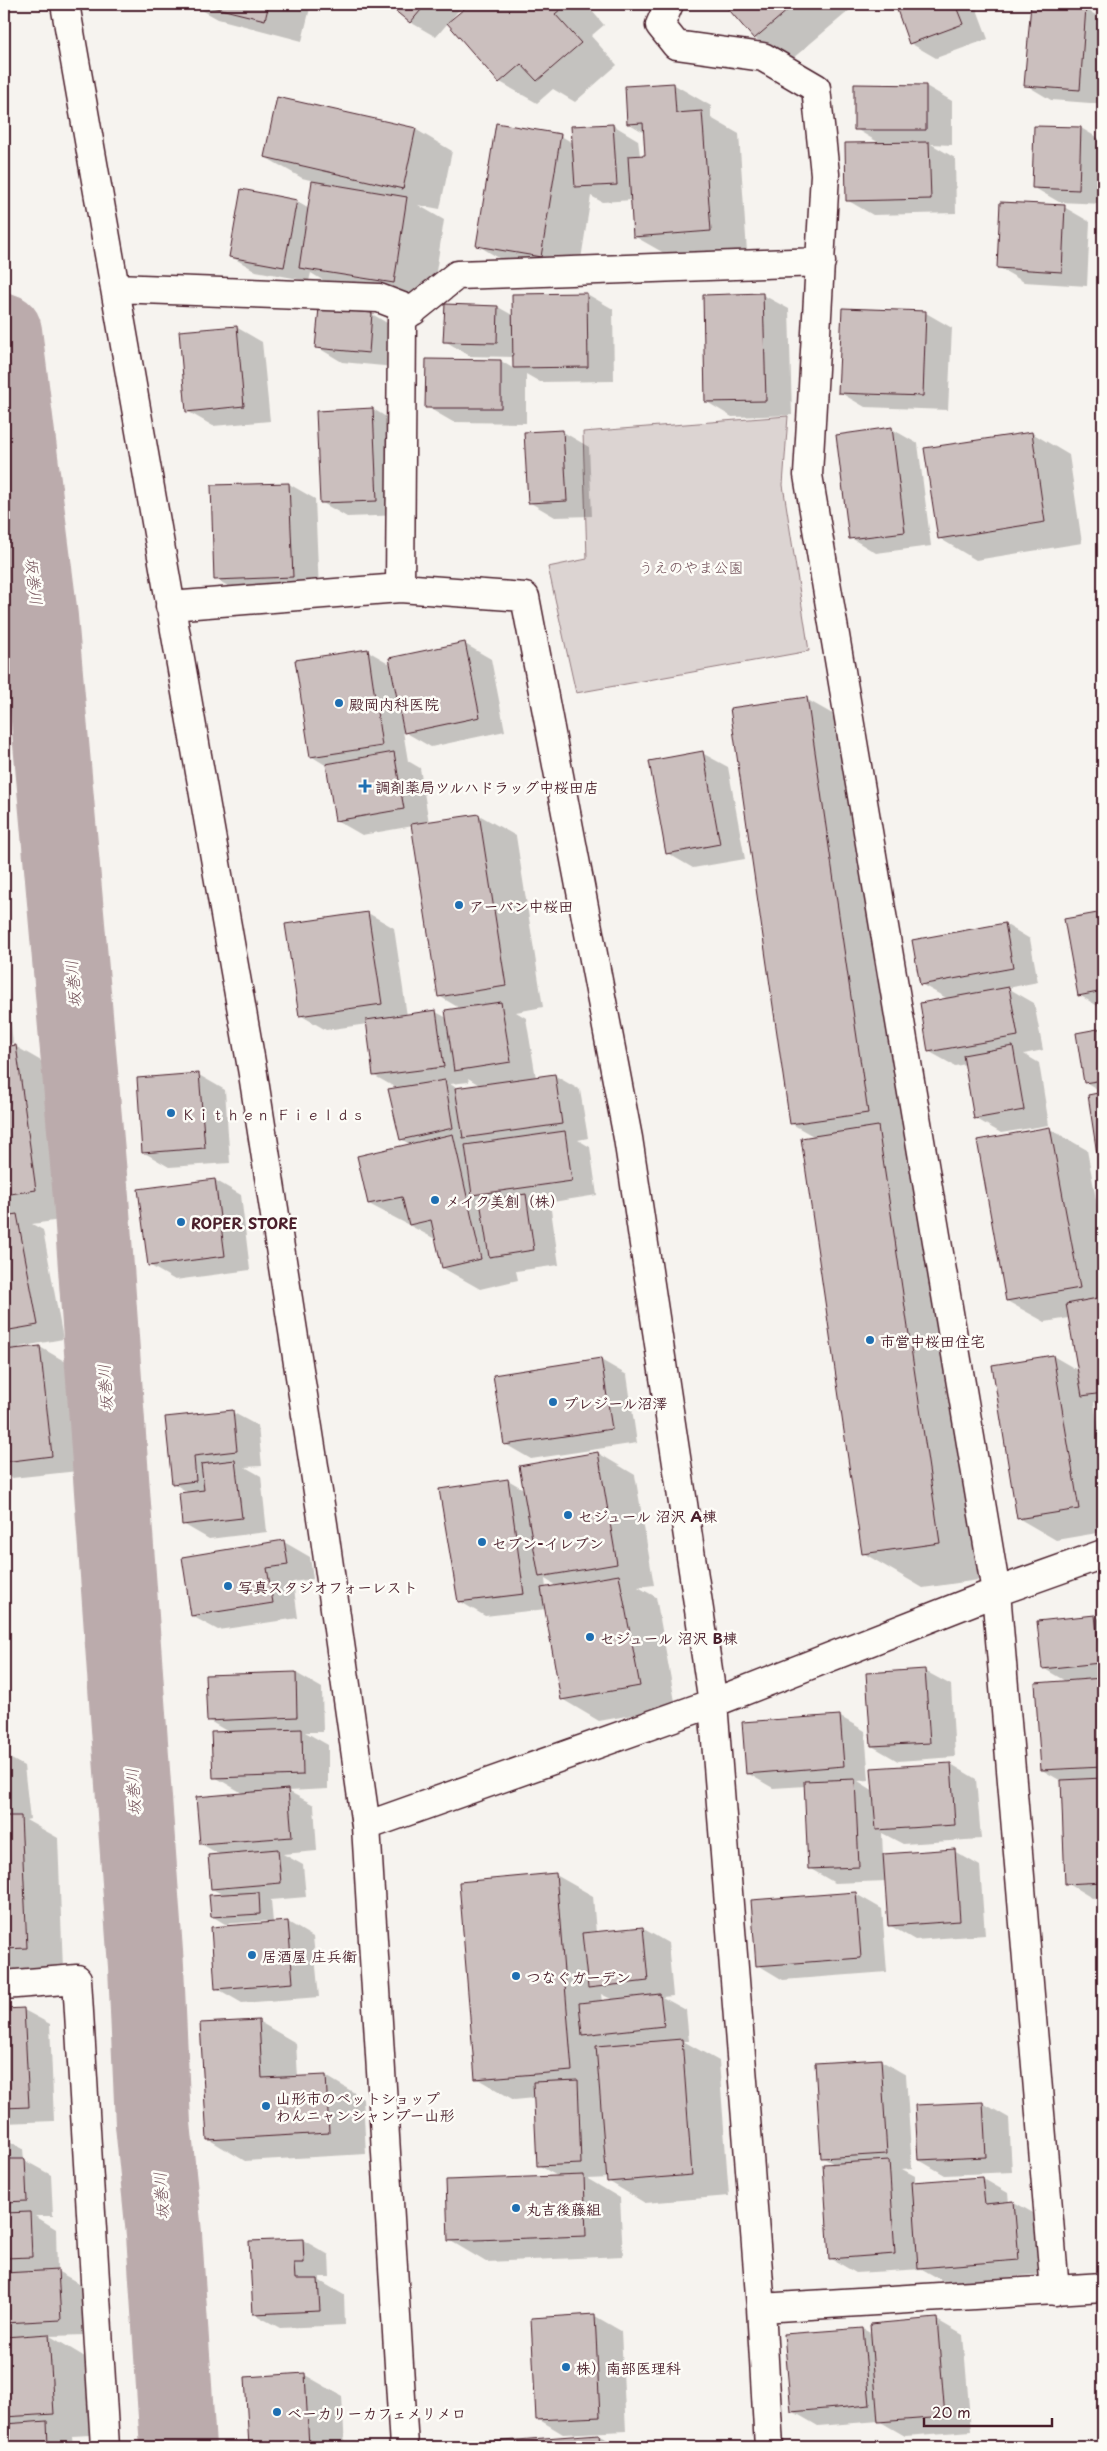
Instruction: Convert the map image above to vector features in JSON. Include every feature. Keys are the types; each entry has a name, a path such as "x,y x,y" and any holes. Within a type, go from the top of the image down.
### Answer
{"street":[{"path":"64,4 254,1074 366,1826 404,2447"},
{"path":"669,4 660,25 676,45 763,57 816,88 825,174 808,475 996,1592 1055,2291"},
{"path":"400,588 402,319 457,275 820,262"},
{"path":"115,288 379,298 413,311"},
{"path":"170,606 400,588 525,597 628,1138 713,1703 761,2308 770,2447"},
{"path":"366,1826 713,1703 996,1592 1103,1554"},
{"path":"4,1985 77,1979 105,2447"},
{"path":"761,2308 1103,2288"}],"green space":[{"name":"うえのやま公園","path":"788,416 783,485 809,651 576,693 548,567 587,559 583,432"}],"building":[{"path":"200,4 269,4 265,20"},
{"path":"387,4 426,4 410,23"},
{"path":"470,4 567,4 555,14 581,43 537,81 521,64 499,83 447,23"},
{"path":"724,4 795,4 754,39"},
{"path":"895,4 955,4 963,24 909,44"},
{"path":"1031,4 1086,7 1080,90 1024,86"},
{"path":"674,83 676,113 702,111 711,231 633,237 628,156 645,155 643,123 627,124 625,86"},
{"path":"854,84 926,85 926,130 854,130"},
{"path":"277,97 416,128 403,189 264,157"},
{"path":"496,123 561,134 541,257 476,246"},
{"path":"613,124 617,185 575,187 571,126"},
{"path":"1034,126 1081,127 1079,190 1032,188"},
{"path":"929,142 931,199 846,201 845,143"},
{"path":"312,181 407,197 394,283 299,268"},
{"path":"241,189 297,200 284,267 229,257"},
{"path":"1000,202 1065,205 1062,272 997,268"},
{"path":"587,293 588,367 513,368 512,294"},
{"path":"763,293 766,401 705,402 703,295"},
{"path":"445,304 498,306 497,343 443,342"},
{"path":"319,308 372,313 369,353 315,348"},
{"path":"842,308 926,311 923,396 838,393"},
{"path":"237,326 244,406 186,412 179,331"},
{"path":"426,359 501,360 501,408 425,408"},
{"path":"373,408 377,501 320,503 316,411"},
{"path":"892,427 905,532 849,539 836,435"},
{"path":"563,430 567,501 528,503 524,432"},
{"path":"1032,432 1045,522 938,539 924,448"},
{"path":"289,483 293,577 214,580 211,485"},
{"path":"465,642 480,717 404,733 389,658"},
{"name":"殿岡内科医院","path":"368,649 382,746 310,757 295,660"},
{"path":"807,697 868,1113 790,1124 730,708"},
{"path":"703,751 720,844 666,854 649,761"},
{"name":"調剤薬局ツルハドラッグ中桜田店","path":"394,752 404,809 335,821 326,764"},
{"name":"アーバン中桜田","path":"479,814 506,986 438,997 411,824"},
{"path":"368,912 382,1004 299,1016 285,924"},
{"path":"1103,912 1103,991 1078,996 1064,919"},
{"path":"1005,923 1013,968 920,985 912,940"},
{"path":"1009,987 1018,1036 928,1052 920,1003"},
{"path":"501,1002 511,1062 454,1071 445,1010"},
{"path":"436,1010 444,1067 373,1076 366,1020"},
{"path":"1103,1028 1103,1080 1084,1083 1076,1033"},
{"path":"16,1045 36,1190 4,1195 4,1047"},
{"path":"1013,1046 1024,1110 974,1119 963,1055"},
{"name":"Ｋｉｔｈｅｎ Ｆｉｅｌｄｓ","path":"199,1073 205,1148 142,1153 137,1078"},
{"path":"555,1074 562,1124 463,1138 455,1088"},
{"path":"445,1080 453,1128 400,1140 388,1089"},
{"path":"1103,1092 1103,1153 1097,1154 1088,1095"},
{"name":"市営中桜田住宅","path":"878,1126 940,1543 862,1554 801,1138"},
{"path":"1050,1127 1080,1288 1006,1301 977,1140"},
{"path":"565,1131 572,1181 472,1195 465,1145"},
{"name":"メイク美創（株）","path":"453,1134 481,1259 442,1268 431,1220 409,1225 402,1197 368,1204 357,1156"},
{"name":"ROPER STORE","path":"215,1179 225,1256 148,1266 138,1189"},
{"path":"526,1194 534,1250 489,1257 480,1201"},
{"path":"17,1214 38,1325 4,1331 4,1216"},
{"path":"1103,1297 1103,1393 1082,1396 1066,1304"},
{"path":"40,1346 52,1456 4,1462 4,1350"},
{"path":"1053,1355 1079,1509 1017,1519 992,1365"},
{"name":"プレジール沼澤","path":"601,1358 612,1429 504,1445 493,1375"},
{"path":"233,1410 237,1451 194,1456 196,1481 172,1484 165,1417"},
{"name":"セジュール 沼沢 A棟","path":"598,1452 617,1564 539,1577 519,1466"},
{"path":"235,1460 242,1518 182,1525 179,1493 204,1490 201,1464"},
{"name":"セブン-イレブン","path":"508,1479 524,1594 458,1602 439,1489"},
{"name":"写真スタジオフォーレスト","path":"284,1540 288,1565 267,1568 273,1603 191,1616 182,1557"},
{"name":"セジュール 沼沢 B棟","path":"619,1575 640,1686 561,1700 541,1588"},
{"path":"1095,1615 1100,1663 1042,1669 1037,1621"},
{"path":"925,1669 930,1743 871,1746 866,1673"},
{"path":"296,1672 297,1717 207,1721 205,1675"},
{"path":"1103,1678 1103,1767 1041,1770 1035,1683"},
{"path":"840,1715 844,1766 746,1774 742,1722"},
{"path":"302,1729 303,1775 213,1778 211,1732"},
{"path":"951,1763 955,1825 876,1830 871,1768"},
{"path":"1103,1778 1103,1882 1065,1884 1061,1780"},
{"path":"855,1779 859,1867 808,1869 804,1781"},
{"path":"288,1789 292,1837 200,1844 196,1797"},
{"path":"4,1816 21,1816 27,1948 4,1949"},
{"path":"278,1849 281,1883 211,1889 208,1855"},
{"path":"955,1849 960,1921 888,1926 883,1854"},
{"name":"つなぐガーデン","path":"556,1873 572,2071 475,2079 459,1882"},
{"path":"259,1892 260,1914 211,1917 209,1895"},
{"path":"856,1892 861,1958 756,1966 751,1900"},
{"name":"居酒屋 庄兵衛","path":"288,1921 293,1983 215,1989 211,1927"},
{"path":"643,1927 648,1981 588,1988 582,1933"},
{"path":"660,1994 664,2026 582,2035 579,2003"},
{"path":"24,2008 29,2107 4,2108 4,2009"},
{"name":"山形市のペットショップ わんニャンシャンプー山形","path":"259,2020 262,2078 326,2075 329,2133 207,2140 200,2023"},
{"path":"682,2039 692,2175 607,2182 596,2046"},
{"path":"881,2059 887,2154 821,2158 815,2063"},
{"path":"578,2080 581,2164 537,2166 533,2082"},
{"path":"983,2102 986,2157 918,2160 915,2105"},
{"path":"4,2159 25,2159 27,2201 4,2202"},
{"path":"889,2160 895,2254 829,2259 823,2164"},
{"name":"丸吉後藤組","path":"584,2175 586,2236 448,2241 446,2180"},
{"path":"982,2177 985,2204 1014,2201 1019,2260 918,2268 912,2182"},
{"path":"30,2212 32,2257 4,2258 4,2213"},
{"path":"303,2239 304,2263 294,2263 295,2279 318,2279 320,2311 253,2314 249,2241"},
{"path":"58,2270 61,2320 4,2323 4,2273"},
{"name":"株）南部医理科","path":"595,2314 600,2417 536,2420 531,2318"},
{"path":"937,2318 945,2417 878,2422 870,2324"},
{"path":"863,2328 870,2405 791,2412 784,2334"},
{"path":"49,2334 54,2414 4,2417 4,2337"},
{"name":"ベーカリーカフェメリメロ","path":"305,2373 309,2447 249,2447 245,2377"},
{"path":"47,2421 48,2447 4,2447 4,2424"},
{"path":"599,2434 600,2447 490,2447 490,2442"}],"waterway":[{"name":"坂巻川","path":"4,331 40,617 91,1198 146,1966 153,2124 164,2234 178,2447"}],"place":[{"name":"殿岡内科医院","path":"339,703"},
{"name":"調剤薬局ツルハドラッグ中桜田店","path":"365,786"},
{"name":"アーバン中桜田","path":"459,905"},
{"name":"Ｋｉｔｈｅｎ Ｆｉｅｌｄｓ","path":"171,1113"},
{"name":"メイク美創（株）","path":"435,1200"},
{"name":"ROPER STORE","path":"181,1222"},
{"name":"市営中桜田住宅","path":"870,1340"},
{"name":"プレジール沼澤","path":"553,1402"},
{"name":"セジュール 沼沢 A棟","path":"568,1515"},
{"name":"セブン-イレブン","path":"482,1542"},
{"name":"写真スタジオフォーレスト","path":"228,1586"},
{"name":"セジュール 沼沢 B棟","path":"590,1637"},
{"name":"居酒屋 庄兵衛","path":"252,1955"},
{"name":"つなぐガーデン","path":"516,1976"},
{"name":"山形市のペットショップ わんニャンシャンプー山形","path":"266,2106"},
{"name":"丸吉後藤組","path":"516,2208"},
{"name":"株）南部医理科","path":"566,2367"},
{"name":"ベーカリーカフェメリメロ","path":"277,2412"}]}
